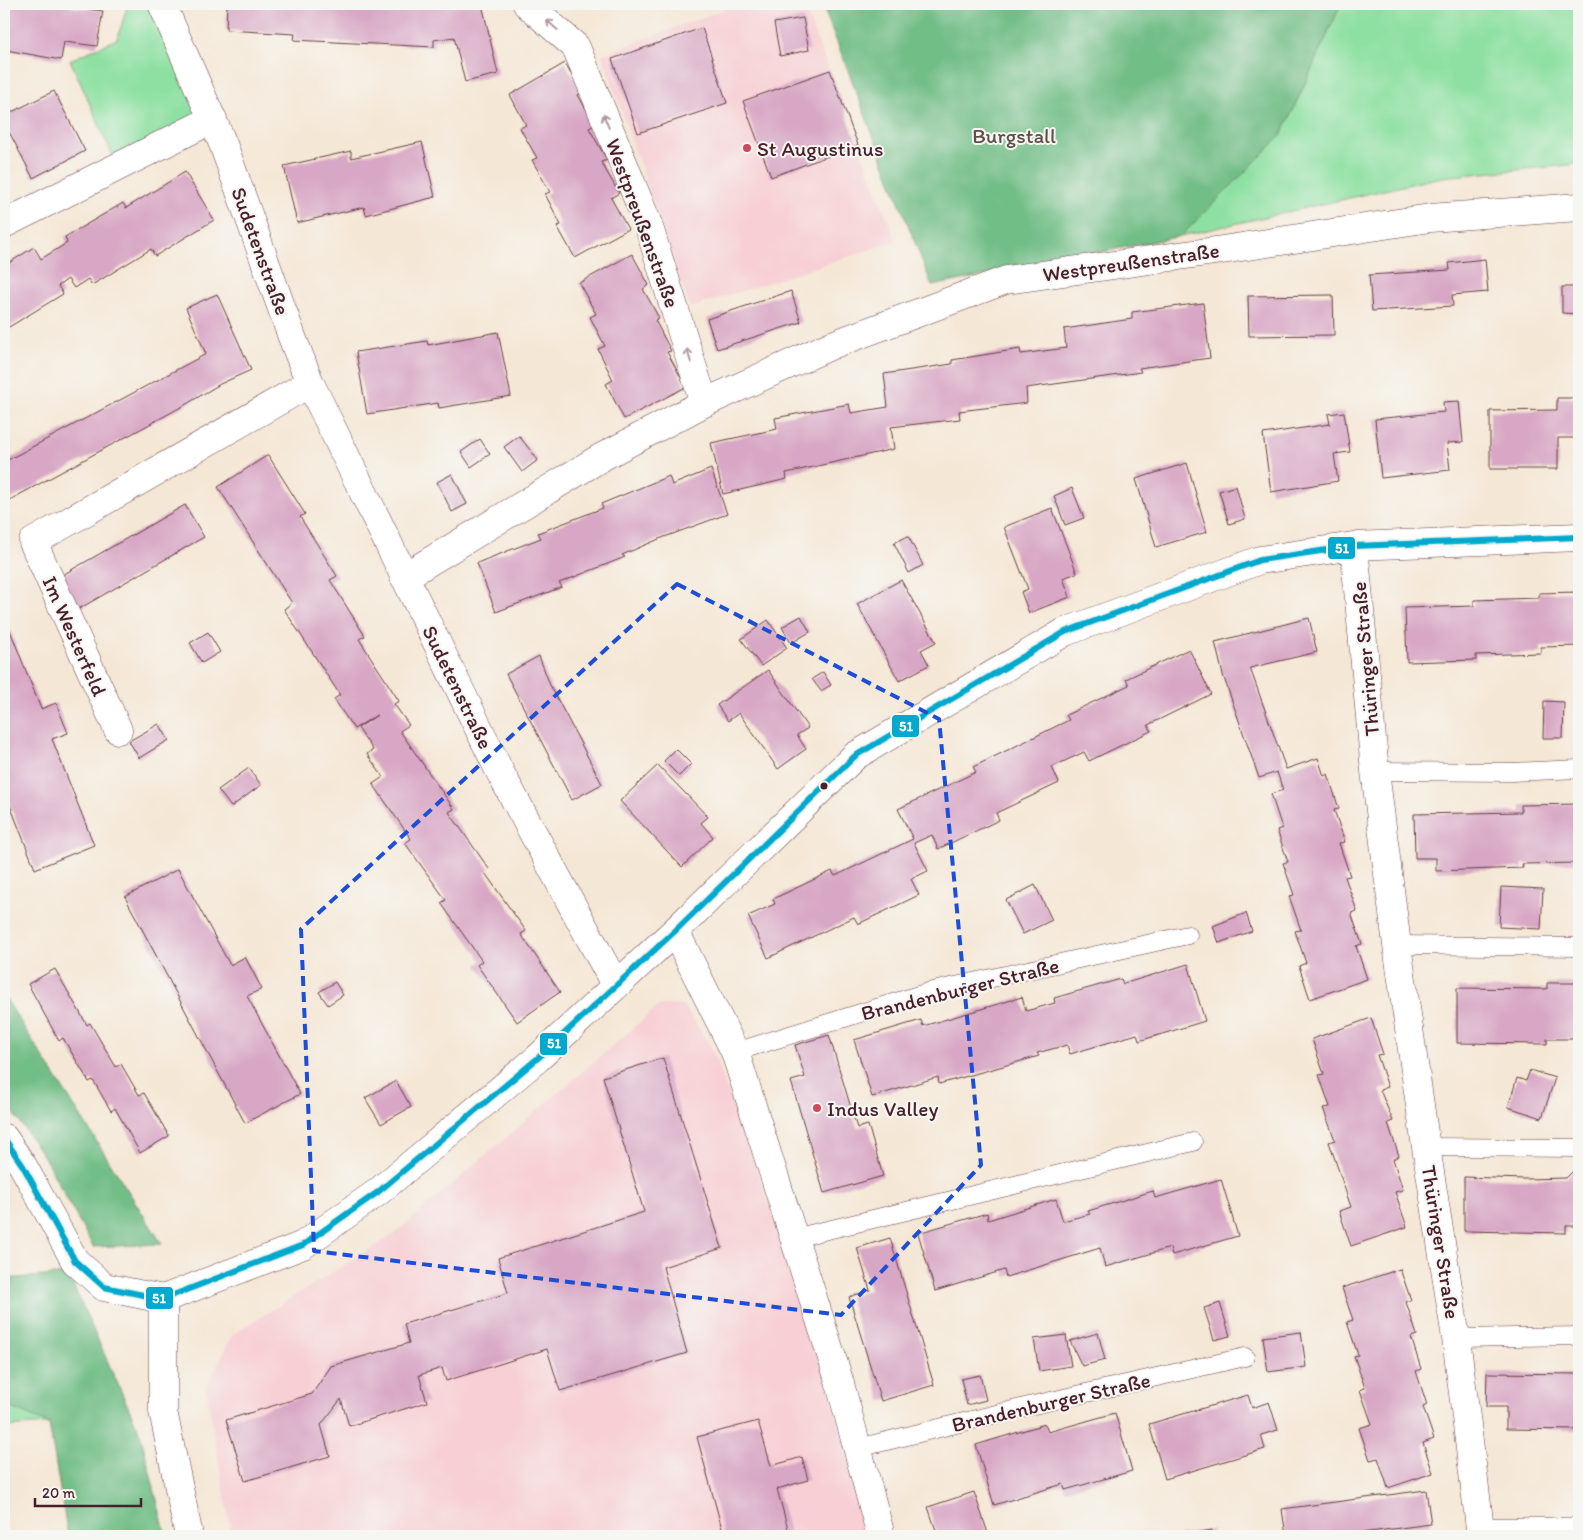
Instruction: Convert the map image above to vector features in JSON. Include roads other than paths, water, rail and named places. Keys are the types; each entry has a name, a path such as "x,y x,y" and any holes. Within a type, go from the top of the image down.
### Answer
{"street":[{"name":"Sudetenstraße","path":"162,4 223,144 310,383 501,774 616,986"},
{"name":"Westpreußenstraße","path":"527,4 576,47 648,224 704,403"},
{"path":"4,224 213,119"},
{"name":"Westpreußenstraße","path":"404,577 602,457 704,403 832,345 1006,280 1430,218 1579,207"},
{"name":"Im Westerfeld","path":"118,730 33,542 310,383"},
{"path":"4,1138 23,1166 76,1261 104,1287 163,1299 304,1245 378,1192 538,1058 675,931 855,756 1065,632 1260,560 1354,546 1579,537"},
{"name":"Thüringer Straße","path":"1354,546 1375,772 1396,945 1456,1338 1481,1532"},
{"path":"675,931 735,1052 839,1380 881,1536"},
{"path":"163,1299 163,1411 189,1536"}],"lane":[{"path":"1375,772 1512,772 1579,769"},
{"name":"Brandenburger Straße","path":"735,1052 928,992 1188,935"},
{"path":"1396,945 1579,947"},
{"path":"794,1238 1193,1142"},
{"name":"Thüringer Straße","path":"1426,1147 1579,1148"},
{"name":"Thüringer Straße","path":"1456,1338 1579,1336"},
{"name":"Brandenburger Straße","path":"858,1448 1029,1406 1245,1357"},
{"name":"Thüringer Straße","path":"1481,1532 1579,1527"}],"place":[{"name":"St Augustinus","path":"747,148"},
{"name":"Indus Valley","path":"817,1108"}],"park label":[{"name":"Burgstall","path":"1014,135"}]}
